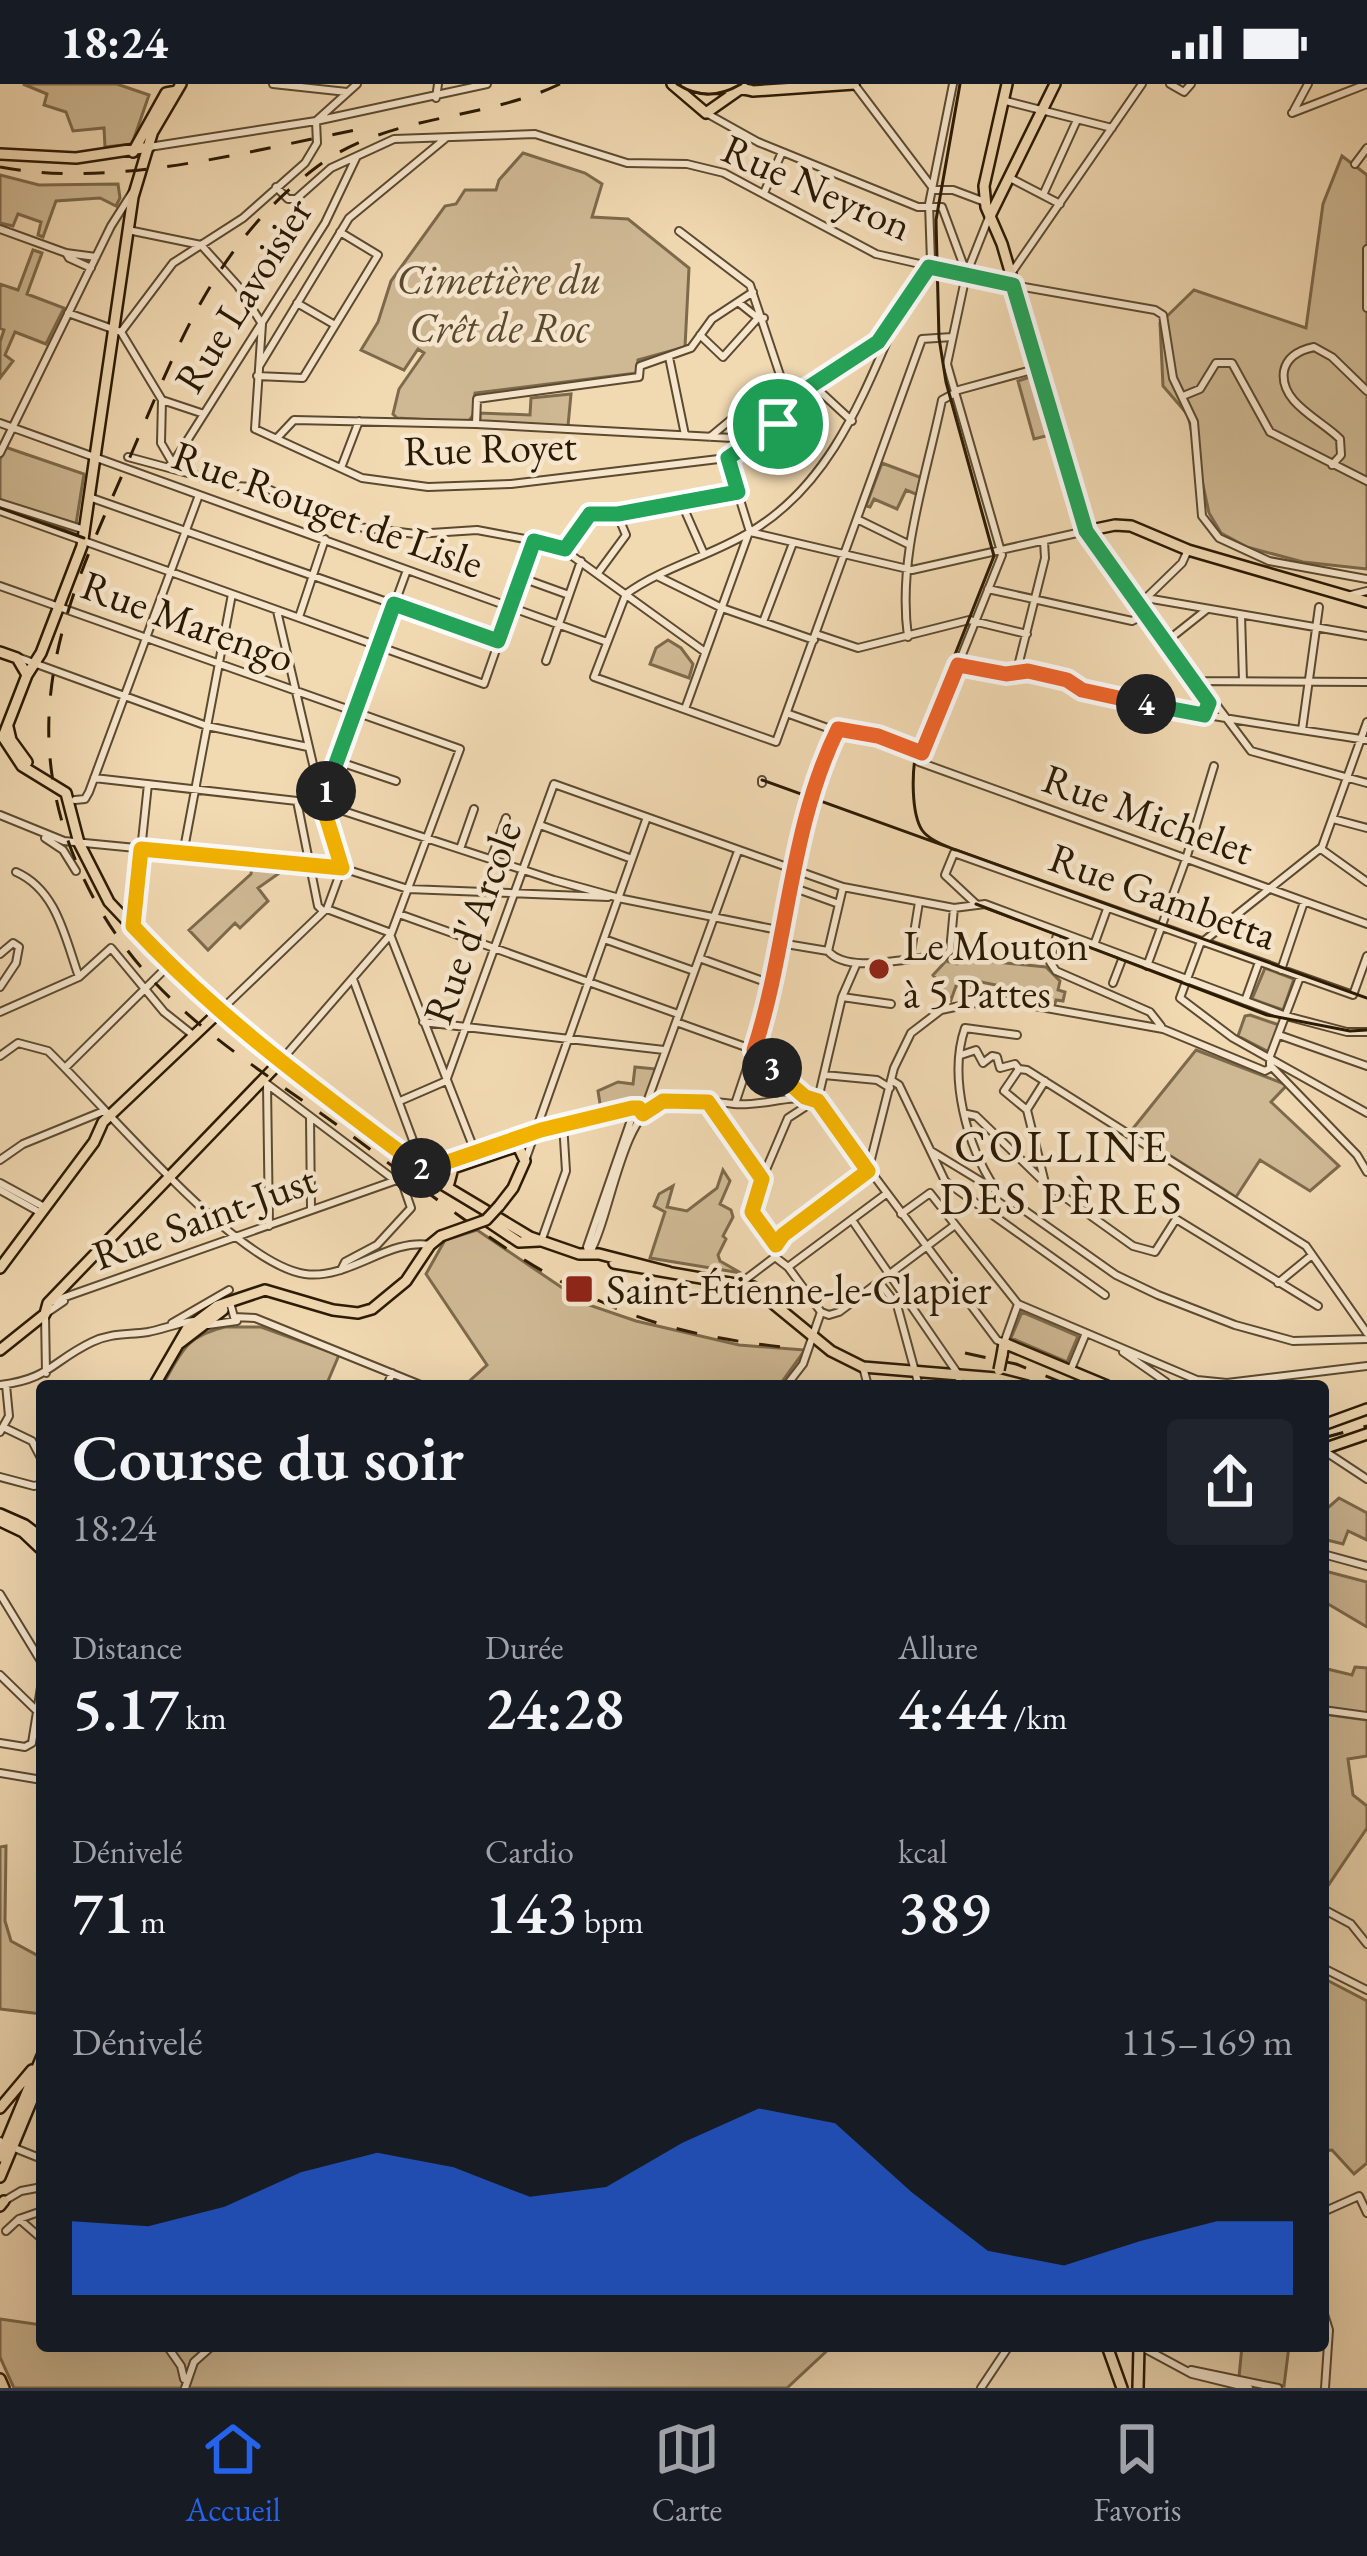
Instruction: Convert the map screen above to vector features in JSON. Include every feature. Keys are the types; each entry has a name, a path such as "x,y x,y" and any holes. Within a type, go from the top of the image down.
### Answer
{"main road":[{"path":"672,84 706,113 745,85"},
{"path":"686,84 708,89 745,85 753,91 854,84"},
{"path":"995,84 1003,98"},
{"path":"1007,84 984,187 985,202 1086,531 1131,526 1188,550 1268,567 1367,602"},
{"path":"991,214 1054,84"},
{"path":"137,156 179,87"},
{"path":"179,87 166,93 137,156 117,331 84,536 3,736 22,766 66,793 79,842 110,902 168,966 278,1063 470,1202 541,1239 647,1271 742,1282 763,1292 847,1362 863,1367 991,1378 1003,1349 1093,1380"},
{"path":"0,154 137,156"},
{"path":"989,170 991,214"},
{"path":"0,652 16,658 27,675"},
{"path":"13,754 70,789 74,819"},
{"path":"0,1268 94,1142 108,1112 220,1011"},
{"path":"0,1350 265,1083 278,1063"},
{"path":"158,1380 193,1326 254,1291 333,1310 358,1313 372,1309 406,1281 441,1236 489,1221 513,1188 524,1156 512,1145 477,1157 453,1168 449,1183"},
{"path":"430,1171 541,1239"},
{"path":"489,1221 519,1242 541,1239"},
{"path":"1329,1423 1367,1409"},
{"path":"1329,1448 1367,1434"},
{"path":"0,1517 36,1533"},
{"path":"0,1517 36,1544"},
{"path":"0,2108 36,2064"},
{"path":"0,2157 36,2070"},
{"path":"0,2177 36,2090"},
{"path":"1110,2352 1122,2388"},
{"path":"1138,2388 1139,2352"},
{"path":"0,2379 4,2388"}],"street":[{"path":"273,84 347,92"},
{"path":"117,331 173,263 243,218 313,153 316,121 357,84"},
{"path":"436,98 438,84"},
{"path":"137,156 487,84"},
{"path":"854,84 933,190"},
{"path":"278,437 294,420 733,438 878,342 929,267 929,204 953,84"},
{"path":"1012,280 1142,84"},
{"path":"1170,84 1184,92 1191,84"},
{"path":"1308,84 1292,113 1366,84"},
{"path":"1003,98 1012,105 1112,128"},
{"path":"706,113 782,152 918,207 942,207 966,275"},
{"path":"1043,195 1077,120"},
{"name":"Rue Neyron","path":"276,187 288,199 296,199 331,169 400,138 535,134 627,163 687,164 724,172 876,254 1161,313 1173,378 1183,396"},
{"path":"258,372 359,208 446,138"},
{"path":"1355,164 1367,148"},
{"path":"764,193 782,152"},
{"name":"Rue Lavoisier","path":"173,463 325,223 357,155"},
{"path":"1010,178 1060,204"},
{"path":"933,190 953,190 985,202"},
{"path":"0,453 96,257 133,195"},
{"path":"788,714 836,731 878,736 922,753 958,665 1002,551 947,364 966,275 991,214"},
{"path":"128,230 202,245 262,323 258,372"},
{"path":"0,231 66,253 96,257"},
{"path":"679,231 750,284 781,378 793,398"},
{"path":"258,372 303,378 378,255 340,232"},
{"path":"1367,249 1367,308"},
{"path":"66,253 91,268"},
{"path":"476,424 477,399 639,377 640,366 692,348 712,320 753,292"},
{"path":"738,302 761,318"},
{"path":"297,303 335,326"},
{"path":"68,313 117,331 162,400 161,443 196,494 94,778 85,799 75,800"},
{"path":"899,314 852,421 798,498 750,532 626,594 594,677 776,742 922,339 952,337"},
{"path":"700,335 723,357 761,318"},
{"path":"1332,465 1341,455 1340,439 1294,402 1285,382 1285,367 1298,352 1314,347 1333,357 1367,391"},
{"path":"669,357 685,435"},
{"path":"1367,482 1270,432 1232,363 1216,363 1200,388 1183,396 1194,422 1202,516 1219,538 1268,567 1367,579"},
{"path":"908,637 905,569 942,400 1039,368"},
{"name":"Rue Royet","path":"258,372 256,429 362,478 428,487 512,484 728,458 776,428 778,421 771,412"},
{"path":"710,436 781,378"},
{"path":"813,385 852,421"},
{"path":"162,400 205,414"},
{"path":"340,469 359,421"},
{"name":"Rue Rouget de Lisle","path":"0,423 607,642"},
{"path":"128,457 179,473 266,488 349,526 416,534 477,530 565,549 705,652"},
{"path":"684,710 750,532 728,458"},
{"path":"136,472 140,461"},
{"path":"565,549 590,514 618,514 738,492"},
{"path":"89,497 498,641"},
{"path":"681,502 704,554"},
{"path":"0,507 484,684 534,541"},
{"path":"598,573 626,535 618,514"},
{"path":"857,519 910,545"},
{"path":"750,532 905,569 928,569 1086,531 1248,748 1258,755 1367,783"},
{"path":"299,617 326,539"},
{"path":"1017,670 1045,558 1044,541"},
{"path":"763,622 793,543"},
{"path":"1142,601 1182,563 1188,550"},
{"path":"546,661 581,561"},
{"path":"322,803 407,569"},
{"path":"657,576 722,608 858,648 975,622 1027,634"},
{"path":"521,577 569,595"},
{"name":"Rue Marengo","path":"0,586 460,749 427,838"},
{"path":"988,589 1132,621 1146,614"},
{"path":"1348,596 1367,591"},
{"path":"183,854 232,594"},
{"path":"1142,601 1367,636"},
{"path":"1302,730 1319,607"},
{"path":"1167,641 1208,609"},
{"path":"220,1011 325,910 342,868 277,611"},
{"path":"1241,615 1243,681"},
{"path":"16,658 207,726 308,747"},
{"path":"958,665 1006,674 1017,670 1064,679 1082,690 1204,715 1364,740"},
{"path":"1197,681 1367,682"},
{"path":"1204,715 1207,694"},
{"path":"1367,722 1322,847 1202,942 1180,998 1233,1038 1367,1113"},
{"path":"734,1104 774,986 811,800 836,731"},
{"name":"Rue Michelet","path":"922,753 923,765 1367,924"},
{"path":"337,761 396,782"},
{"path":"1147,966 1214,766"},
{"path":"1332,774 1340,781 1342,794"},
{"path":"94,778 297,801 310,868 325,910"},
{"path":"133,926 148,784"},
{"name":"Rue d'Arcole","path":"446,1081 554,784 647,817"},
{"path":"322,803 548,877 783,931"},
{"path":"460,849 474,808"},
{"path":"524,1156 647,817 842,887 954,908 976,904 1286,1016 1347,1032 1367,1032"},
{"path":"0,818 16,820 60,846 76,871"},
{"path":"491,859 506,818"},
{"path":"1333,818 1367,828"},
{"path":"540,825 632,859"},
{"path":"27,826 64,841 342,868 408,889 619,896"},
{"path":"278,1063 391,934 427,838"},
{"path":"1322,847 1367,882"},
{"path":"589,1254 738,850"},
{"name":"Rue Gambetta","path":"976,904 945,875 954,853 1300,977 1367,992"},
{"path":"16,872 35,881 63,925 79,977"},
{"path":"792,887 839,904"},
{"path":"828,952 842,887"},
{"path":"910,959 920,902"},
{"path":"1281,970 1304,902"},
{"path":"780,943 828,952 856,965 946,956 954,908"},
{"path":"1094,946 1108,908"},
{"path":"325,910 391,934"},
{"path":"399,914 589,982 754,1050 806,1098"},
{"path":"1058,931 1049,962 1064,977 1150,1012 1163,1029"},
{"path":"391,934 477,1157"},
{"path":"604,939 694,971"},
{"path":"0,954 13,943 19,947 16,963 0,987"},
{"path":"0,1012 79,977 111,948 164,1012 193,1035"},
{"path":"1354,991 1367,956"},
{"path":"1113,983 1123,957"},
{"path":"699,958 774,986"},
{"path":"1245,1001 1259,962"},
{"path":"818,1101 842,997 856,965"},
{"path":"65,1067 168,966"},
{"path":"1300,977 1270,1056 1272,1067 1357,1154 1367,1172"},
{"path":"353,979 430,1171"},
{"path":"842,997 891,1004"},
{"path":"742,1282 775,1257 783,1235 868,1171 891,1084 915,1031 941,1010 996,999 1163,1029 1265,1071 1272,1067"},
{"path":"423,1022 666,1050"},
{"path":"997,1191 980,1165 959,1085 959,1045 965,1028 1017,1035"},
{"path":"1279,1035 1367,1066"},
{"path":"0,1056 18,1043 66,1058 84,1048"},
{"path":"959,1045 962,1056 976,1050 983,1063 992,1056 1000,1068 1015,1064 1045,1081 1306,1246 1367,1336"},
{"path":"48,1052 233,1238 295,1272 327,1274 412,1244 430,1245"},
{"path":"1023,1069 1004,1091 1027,1110 1045,1183"},
{"path":"824,1075 898,1085 945,1180 1105,1295"},
{"path":"400,1101 446,1081"},
{"path":"1027,1110 1045,1081"},
{"path":"265,1083 399,1180 411,1208 377,1245 345,1262 341,1270"},
{"path":"265,1083 269,1226"},
{"path":"652,1090 663,1101"},
{"path":"776,1245 752,1212 788,1118 805,1107 806,1098"},
{"path":"430,1171 536,1131 641,1111 663,1101 818,1101 1003,1349"},
{"path":"708,1102 762,1179"},
{"path":"0,1160 23,1144 108,1112"},
{"path":"967,1114 976,1115 1045,1183 1132,1246 1155,1252 1175,1219 1318,1306"},
{"path":"310,1117 311,1210"},
{"path":"86,1121 97,1132"},
{"path":"541,1239 566,1172 563,1123"},
{"path":"512,1145 536,1131"},
{"path":"931,1151 1116,1275 1158,1295 1293,1341 1367,1336"},
{"path":"430,1171 453,1168"},
{"name":"Rue Saint-Just","path":"46,1308 430,1171"},
{"path":"0,1186 43,1211"},
{"path":"901,1214 930,1192 1018,1304 1195,1380"},
{"path":"788,1267 886,1194"},
{"path":"852,1220 960,1380"},
{"path":"775,1257 821,1312 834,1315 955,1225"},
{"path":"1278,1283 1312,1255"},
{"path":"879,1282 897,1305 918,1380"},
{"path":"36,1449 32,1441 2,1430 10,1408 3,1385 46,1374 107,1335 169,1325 230,1291"},
{"path":"1003,1349 1018,1304"},
{"path":"46,1308 46,1374"},
{"path":"225,1310 410,1380"},
{"path":"791,1380 803,1364 821,1312"},
{"path":"169,1325 255,1318"},
{"path":"1070,1370 1086,1334"},
{"path":"1106,1342 1163,1380"},
{"path":"1252,1380 1367,1366"},
{"path":"863,1367 866,1380"},
{"path":"389,1380 392,1372"},
{"path":"1329,1454 1367,1479"},
{"path":"0,1478 36,1486"},
{"path":"1329,1556 1367,1566"},
{"path":"2,1598 36,1653"},
{"path":"0,1675 36,1710"},
{"path":"1329,1711 1367,1716"},
{"path":"0,1743 20,1748 32,1743 36,1717"},
{"path":"0,1773 36,1779"},
{"path":"1329,1912 1351,1924 1367,1944"},
{"path":"1329,1971 1367,1990"},
{"path":"17,2149 36,2157"},
{"path":"2,2204 21,2191 36,2188"},
{"path":"1329,2209 1359,2196 1367,2213"},
{"path":"6,2231 19,2219 36,2213"},
{"path":"19,2219 36,2234"},
{"path":"172,2352 182,2366 185,2385"},
{"path":"185,2385 194,2362 205,2352"},
{"path":"981,2388 1005,2352"},
{"path":"1152,2352 1202,2378 1250,2388"},
{"path":"1325,2388 1327,2352"},
{"path":"1181,2368 1278,2388"}],"green space":[{"path":"23,84 117,84 149,95 132,144 105,147 104,128 73,131 66,112 44,105 47,94"},
{"name":"Cimetière du Crêt de Roc","path":"523,153 585,173 602,184 592,217 628,219 689,268 685,347 638,360 637,373 475,393 468,422 397,418 393,414 399,389 424,353 418,349 404,370 361,350 378,322 391,281 445,206 456,204 465,190 496,190"},
{"path":"1342,156 1367,175 1367,569 1303,562 1247,547 1221,533 1209,513 1188,415 1163,386 1160,323 1194,290 1306,328 1323,204"},
{"path":"0,175 39,185 118,184 120,198 116,206 100,198 56,201 43,237 38,235 41,222 18,214 13,226 0,223"},
{"path":"33,250 42,253 27,294 64,308 46,344 15,332 5,355 13,361 0,378 4,330 0,328 0,284 18,290"},
{"path":"1030,377 1050,435 1034,439 1018,381"},
{"path":"571,394 568,426 480,422 480,413 530,415 531,398"},
{"path":"5,447 84,474 76,524 0,500 0,460"},
{"path":"882,463 922,478 918,495 906,490 897,509 874,499 866,506"},
{"path":"668,640 693,664 689,678 650,664 656,648"},
{"path":"252,865 273,868 278,874 258,888 268,901 240,928 235,923 208,950 189,930 251,874"},
{"path":"966,959 1046,967 1060,981 1063,1001 1056,1000 1054,1007 1034,1003 1035,993 976,981 974,987 956,986 951,1000 933,975 946,961 957,964"},
{"path":"1265,968 1294,979 1283,1010 1252,999"},
{"path":"1245,1016 1279,1025 1269,1052 1238,1036"},
{"path":"1196,1050 1287,1085 1271,1102 1339,1166 1310,1191 1260,1160 1236,1197 1131,1131"},
{"path":"635,1067 656,1069 644,1102 601,1110 598,1091 618,1082 633,1084"},
{"path":"723,1170 730,1181 720,1204 733,1217 718,1255 741,1273 650,1258 665,1212 654,1206 659,1194 673,1186 667,1207 687,1211 717,1188"},
{"path":"477,1230 586,1304 636,1321 739,1345 805,1350 783,1380 471,1380 487,1365 426,1274 445,1240"},
{"path":"1022,1312 1078,1336 1067,1362 1011,1338"},
{"path":"261,1327 339,1355 328,1380 165,1380 192,1341 212,1331"},
{"path":"1339,1498 1367,1513 1367,1540 1348,1531 1343,1544 1329,1540 1329,1507"},
{"path":"1329,1572 1367,1582 1367,1627 1329,1605"},
{"path":"1355,1667 1367,1668 1367,1714 1329,1709 1329,1669 1352,1675"},
{"path":"1329,1715 1367,1720 1367,1756 1348,1759 1353,1795 1367,1806 1367,1828 1329,1884"},
{"path":"6,1846 5,1921 11,1941 36,1955 36,2013 0,2009 0,1847"},
{"path":"1329,1981 1367,2001 1367,2163 1354,2174 1332,2150"},
{"path":"0,2319 36,2324 36,2352 826,2352 787,2388 14,2388 0,2357"},
{"path":"1241,2352 1288,2352 1284,2386 1239,2377"}],"tram line":[{"path":"677,84 709,94 741,84"},
{"path":"955,850 922,830 913,781 916,753 994,556 946,382 939,338 936,220 960,84"},
{"path":"0,508 84,538"},
{"path":"762,780 1367,998"},
{"path":"976,904 1267,1015 1367,1030"}],"railway":[{"path":"560,84 372,137 342,151 280,198 226,262 167,370 69,608 51,689 49,731 56,799 79,868 114,931 150,978 229,1048 469,1223 568,1285 674,1328 800,1349"},
{"path":"0,167 44,173 135,170 361,129"},
{"path":"965,1353 1016,1364 1056,1380"},
{"path":"1329,1436 1367,1426"}],"place":[{"name":"Le Mouton à 5 Pattes","path":"879,969"},
{"name":"Saint-Étienne-le-Clapier","path":"579,1289"}],"district":[{"name":"COLLINE DES PÈRES","path":"1062,1172"}],"route":[{"path":"929,267 1013,285 1086,531 1207,694 1207,712 1094,693 1067,680 1022,670 1006,674 958,665 922,753 878,736 836,731 811,800 772,993 754,1050 805,1097 818,1101 868,1171 776,1245 752,1212 762,1179 708,1102 663,1101 643,1114 632,1108 563,1123 424,1170 274,1059 176,974 133,926 141,849 342,868 322,803 394,604 498,641 534,541 565,549 590,514 618,514 738,492 728,458 778,424 771,412 878,342 929,267"}]}
